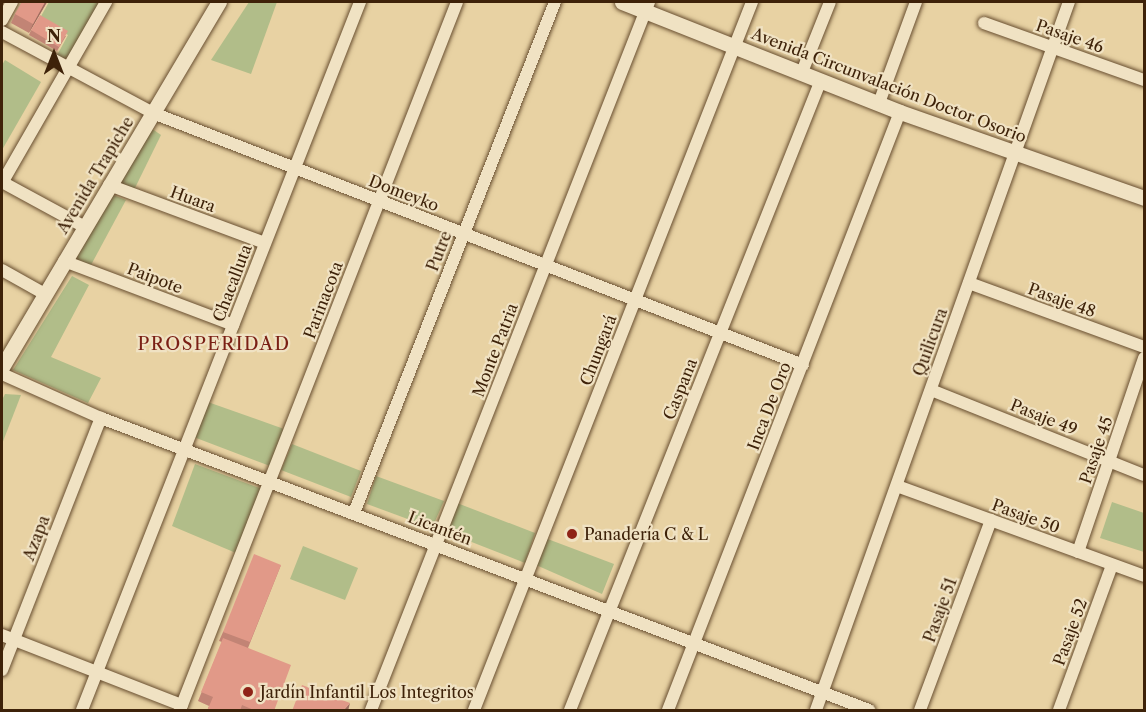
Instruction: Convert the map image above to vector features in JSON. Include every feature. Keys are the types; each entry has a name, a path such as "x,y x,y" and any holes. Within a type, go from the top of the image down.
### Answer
{"street":[{"path":"85,227 2,183 106,2"},
{"name":"Avenida Trapiche","path":"2,367 219,2"},
{"name":"Chacalluta","path":"82,711 360,2"},
{"name":"Parinacota","path":"181,708 457,2"},
{"name":"Putre","path":"354,513 555,2"},
{"name":"Avenida Circunvalación Doctor Osorio","path":"622,2 647,6 734,46 900,112 1144,198"},
{"name":"Chungará","path":"474,711 753,2"},
{"path":"802,72 830,2"},
{"path":"879,102 916,2"},
{"name":"Quilicura","path":"816,711 1069,2"},
{"name":"Monte Patria","path":"371,711 647,6"},
{"name":"Pasaje 46","path":"984,23 1144,80"},
{"name":"Domeyko","path":"2,32 153,113 803,365"},
{"name":"Caspana","path":"570,711 821,80"},
{"name":"Inca De Oro","path":"669,711 900,112"},
{"name":"Huara","path":"109,185 265,243"},
{"name":"Paipote","path":"64,261 233,325"},
{"path":"2,270 45,294"},
{"name":"Pasaje 48","path":"969,283 1144,347"},
{"name":"Pasaje 45","path":"1078,552 1144,358"},
{"name":"Licantén","path":"2,374 101,418 270,480 869,711"},
{"name":"Pasaje 49","path":"931,390 1144,475"},
{"name":"Azapa","path":"2,670 101,418"},
{"name":"Pasaje 50","path":"897,486 1144,576"},
{"name":"Pasaje 51","path":"920,711 990,520"},
{"name":"Pasaje 52","path":"1059,711 1112,565"},
{"path":"2,635 181,708"}],"green space":[{"path":"49,2 104,2 68,66 55,59 68,35 40,18"},
{"path":"249,2 277,2 251,74 211,60"},
{"path":"5,60 41,82 2,150 2,65"},
{"path":"151,128 161,135 134,190 120,183"},
{"path":"113,195 126,200 91,265 76,259"},
{"path":"72,276 89,285 51,357 101,378 88,403 13,370"},
{"path":"5,394 21,395 2,444 2,400"},
{"path":"205,401 284,429 270,466 191,436"},
{"path":"292,444 361,471 351,497 281,470"},
{"path":"195,464 262,489 236,553 172,526"},
{"path":"376,476 444,501 432,528 367,504"},
{"path":"1112,502 1144,513 1144,552 1100,538"},
{"path":"457,503 535,533 525,563 446,532"},
{"path":"545,538 614,564 602,594 536,565"},
{"path":"303,546 358,568 345,600 290,579"}],"building":[{"path":"22,2 45,2 33,24 15,14"},
{"path":"40,15 68,31 59,47 31,30"},
{"path":"254,554 281,565 250,642 223,632"},
{"name":"Jardín Infantil Los Integritos","path":"223,638 291,665 274,711 256,711 242,705 240,711 207,711 213,697 201,692"},
{"path":"302,685 350,703 343,711 292,711"}],"place":[{"name":"Panadería C & L","path":"572,534"},
{"name":"Jardín Infantil Los Integritos","path":"248,692"}],"district":[{"name":"PROSPERIDAD","path":"214,344"}]}
